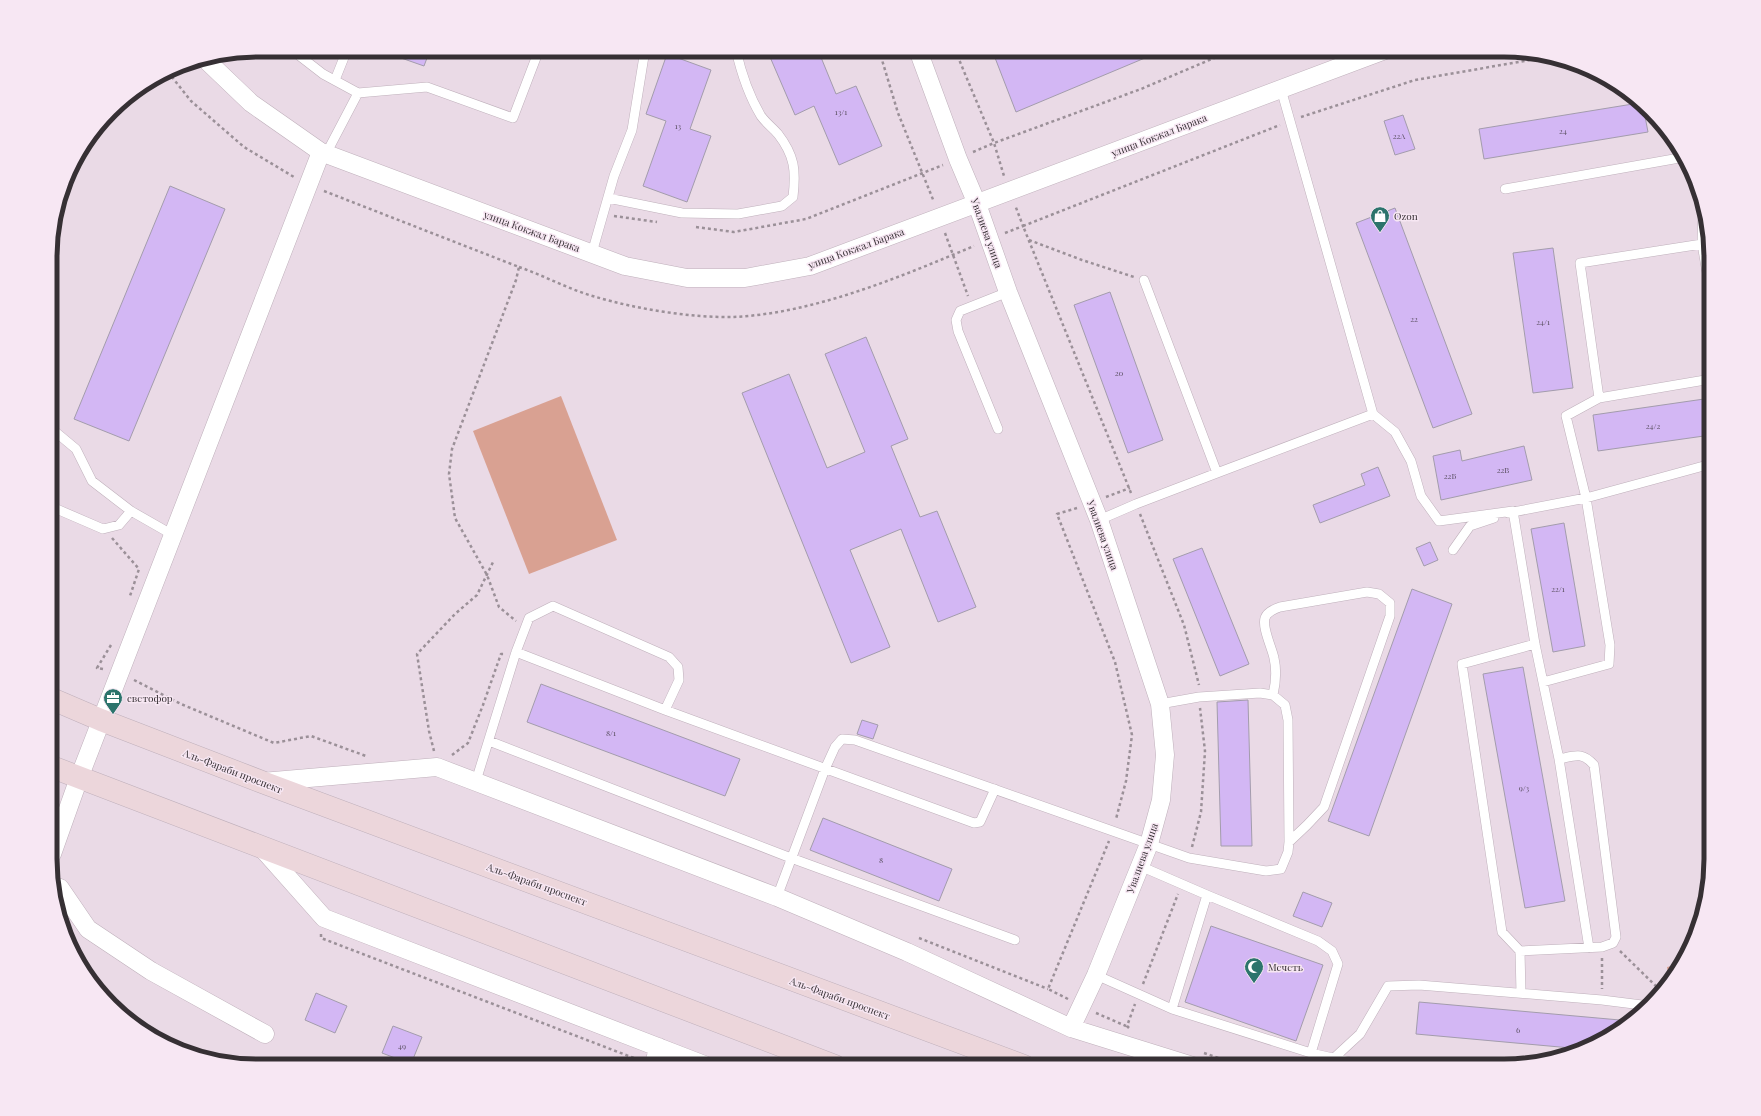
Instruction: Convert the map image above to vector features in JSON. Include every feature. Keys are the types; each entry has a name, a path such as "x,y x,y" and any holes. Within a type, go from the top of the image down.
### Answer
{"street":[{"name":"Увалиева улица","path":"921,57 958,159 977,204 1008,292 1099,520 1160,704 1165,755 1161,800 1149,844 1096,975 1071,1028"},
{"name":"улица Кокжал Барака","path":"209,63 252,102 323,153 625,266 687,278 745,278 810,266 1366,57"},
{"path":"57,840 101,720 308,185 323,153"},
{"name":"Аль-Фараби проспект","path":"57,701 101,720 262,782 1005,1059"},
{"path":"262,782 437,767 777,897 907,952 1071,1028 1171,1059"},
{"path":"57,769 817,1059"},
{"path":"260,847 324,918 689,1059"},
{"path":"59,888 88,929 151,971 265,1034"},
{"path":"655,1059 659,1047"}],"lane":[{"path":"301,57 323,74 358,93 427,87 513,118 536,57"},
{"path":"335,80 344,57"},
{"path":"592,253 614,176 632,130 644,57"},
{"path":"608,198 682,213 738,214 782,206 793,197 796,175 790,153 778,134 762,117 747,88 738,57"},
{"path":"1281,89 1373,414 1395,432 1411,461 1421,496 1439,521 1513,511 1586,498 1704,466"},
{"path":"323,153 358,93"},
{"path":"1505,189 1678,158"},
{"path":"1702,233 1704,256"},
{"path":"1599,398 1580,262 1702,244"},
{"path":"1144,280 1217,473"},
{"path":"998,430 958,331 956,320 960,311 1008,292"},
{"path":"1543,682 1609,664 1610,645 1586,498 1566,416 1599,398 1704,380"},
{"path":"1099,520 1136,504 1373,414"},
{"path":"57,433 76,449 92,481 131,511 173,535"},
{"path":"57,509 103,529 118,525 131,511"},
{"path":"1453,550 1470,526 1513,511"},
{"path":"1513,511 1535,644 1559,759 1589,948"},
{"path":"1273,695 1277,680 1274,658 1265,625 1265,618 1272,610 1280,607 1367,592 1380,594 1390,603 1390,616 1324,807 1289,842"},
{"path":"476,781 516,652 529,618 553,606 669,657 678,667 679,680 665,710"},
{"path":"1522,993 1520,951 1502,932 1462,664 1535,644"},
{"path":"516,652 665,710 974,823 980,822 984,816 995,789"},
{"path":"777,897 824,769 835,747 842,739 856,740 1189,858 1266,871 1282,869 1288,852 1289,842 1288,720 1285,705 1273,695 1260,693 1199,697 1160,704"},
{"path":"489,741 791,858 1015,940"},
{"path":"1520,951 1602,947 1613,943 1616,937 1616,927 1594,765 1588,758 1579,755 1559,759"},
{"path":"1140,866 1318,941 1332,951 1338,964 1311,1053"},
{"path":"1172,1009 1207,895"},
{"path":"1096,975 1172,1009 1311,1053 1338,1059"},
{"path":"1334,1058 1360,1034 1388,986 1419,985 1522,993 1602,1000 1639,1006"}],"path":[{"path":"881,57 898,113 940,217 952,255 973,306"},
{"path":"695,227 734,232 806,219 958,159 994,143 1141,89 1216,57"},
{"path":"172,77 191,102 244,147 308,185 519,267 516,280 452,449 449,474 455,518 487,575 499,607 525,629"},
{"path":"603,214 664,223"},
{"path":"1029,240 1082,260 1144,280"},
{"path":"1126,1026 1081,1006 1048,989 1113,831 1126,781 1132,735 1115,662 1057,514 1092,503 1130,488"},
{"path":"103,529 139,569 129,598"},
{"path":"494,560 477,595 455,614 417,654 429,732 437,767 468,743 501,654 516,652"},
{"path":"113,642 97,668 120,673 181,704 274,743 311,736 368,757"},
{"path":"1613,943 1657,987"},
{"path":"1602,947 1602,1000"}],"shaded area":[{"path":"561,396 617,540 529,574 473,431"},
{"path":"1673,966 1668,973 1667,967"}],"building":[{"path":"398,57 427,57 424,66"},
{"path":"666,57 675,57 711,70 690,129 711,136 687,202 643,186 666,121 646,114"},
{"path":"770,57 821,57 836,94 856,86 882,146 839,165 814,106 795,115"},
{"path":"995,57 1147,57 1016,112"},
{"path":"1633,104 1645,116 1648,132 1484,159 1479,129"},
{"path":"1403,115 1415,149 1395,155 1384,121"},
{"path":"170,186 225,209 129,441 74,419"},
{"path":"1395,208 1472,414 1433,428 1356,223"},
{"path":"1553,248 1573,388 1533,393 1513,253"},
{"path":"1110,292 1163,440 1128,453 1074,305"},
{"path":"866,337 908,439 891,446 920,517 937,511 976,607 938,622 901,529 850,550 890,647 851,663 742,393 789,374 827,468 865,452 825,354"},
{"path":"1704,399 1704,436 1598,451 1593,415"},
{"path":"1524,446 1532,480 1441,500 1433,456 1460,450 1462,461"},
{"path":"1378,467 1390,496 1320,523 1313,505 1365,485 1361,474"},
{"path":"1564,523 1585,646 1553,652 1531,529"},
{"path":"1430,542 1438,560 1424,566 1416,548"},
{"path":"1202,548 1249,664 1220,676 1173,559"},
{"path":"1412,589 1452,604 1369,836 1328,821"},
{"path":"1523,667 1565,901 1525,908 1483,674"},
{"path":"541,684 740,759 725,796 527,722"},
{"path":"1248,700 1252,846 1221,846 1217,702"},
{"path":"862,720 878,725 873,739 857,734"},
{"path":"823,818 952,869 939,901 810,850"},
{"path":"1303,892 1332,903 1322,927 1293,916"},
{"name":"Мечеть","path":"1211,926 1323,965 1296,1041 1185,1002"},
{"path":"316,993 347,1006 335,1033 305,1020"},
{"path":"1419,1002 1622,1020 1604,1032 1569,1048 1416,1034"},
{"path":"393,1026 422,1037 413,1059 398,1059 382,1053"}],"place":[{"name":"Ozon","path":"1380,233"},
{"name":"светофор","path":"113,715"},
{"name":"Мечеть","path":"1254,984"}]}
